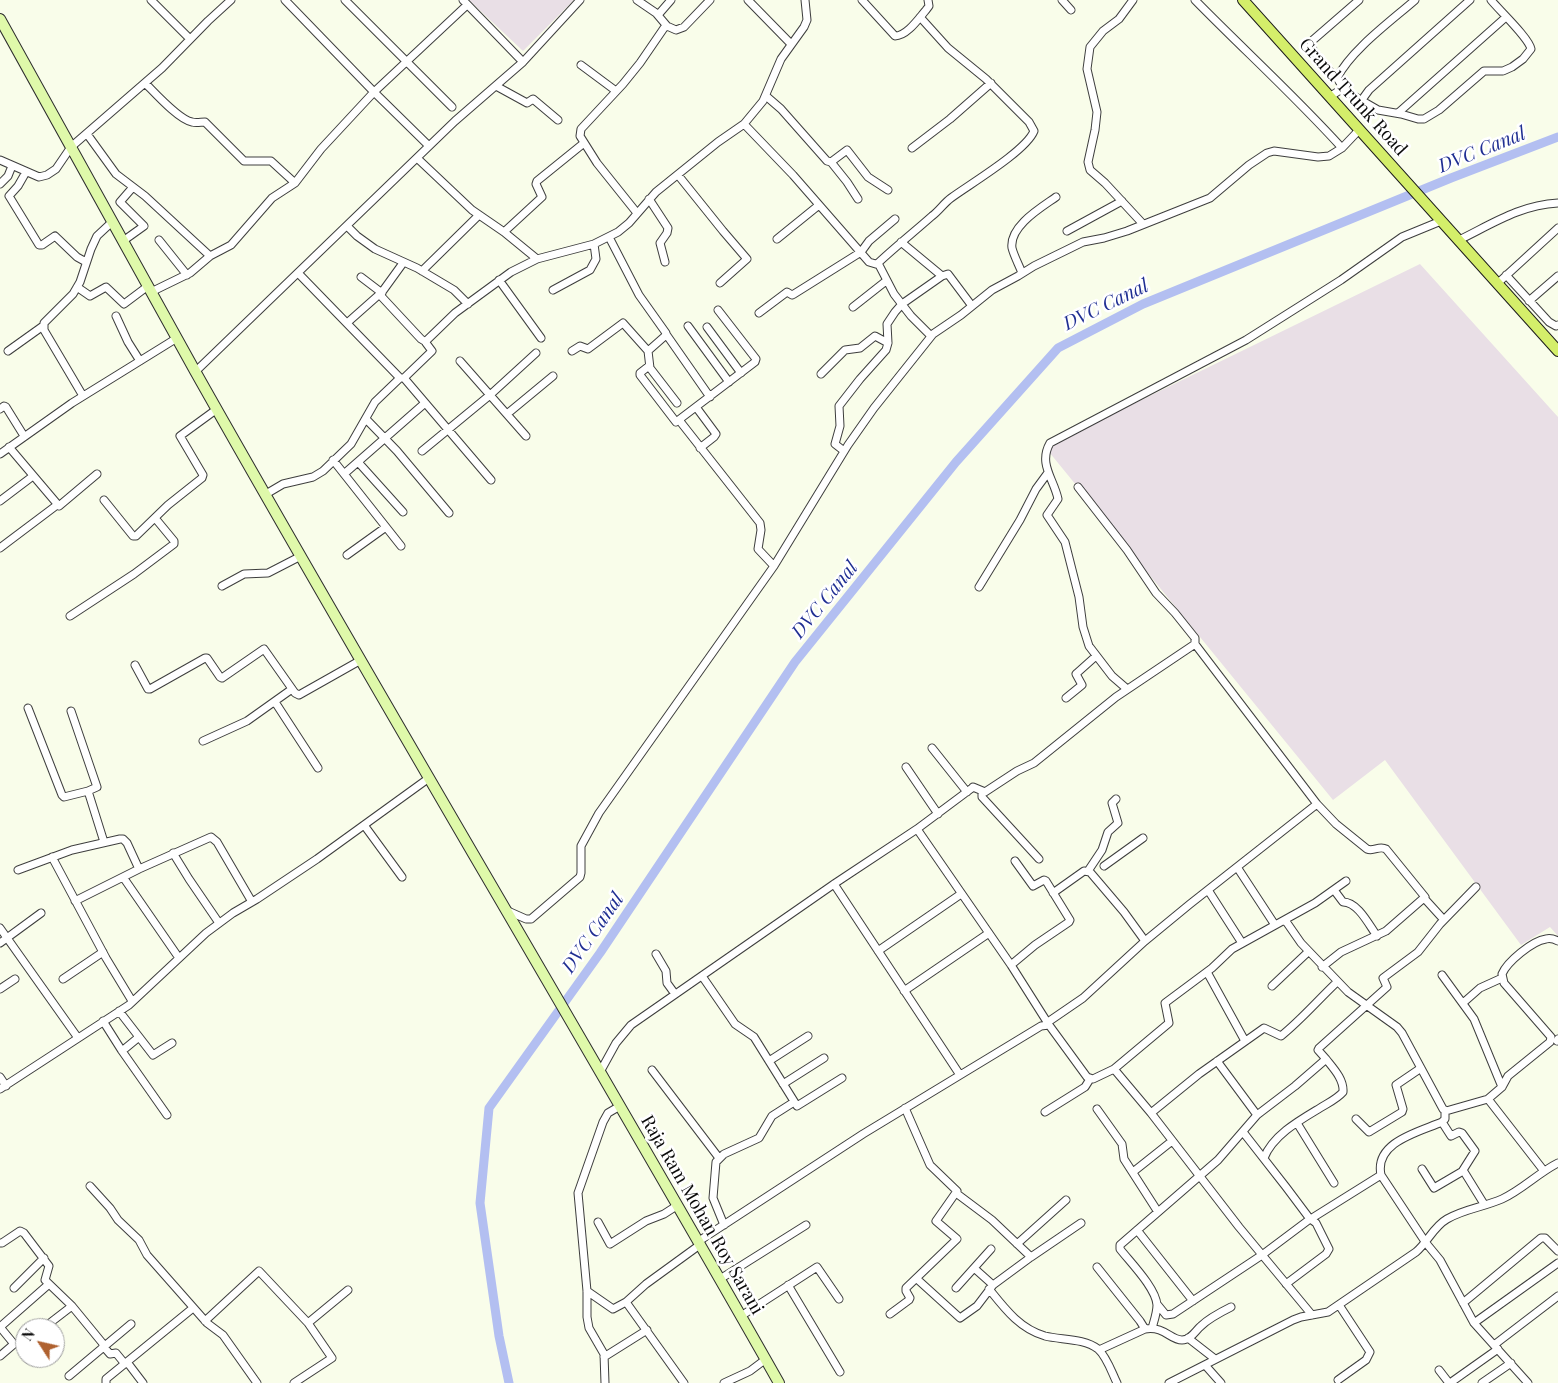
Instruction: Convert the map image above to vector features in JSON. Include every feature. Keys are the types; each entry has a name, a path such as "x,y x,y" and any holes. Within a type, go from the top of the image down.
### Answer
{"main road":[{"name":"Grand Trunk Road","path":"1243,0 1439,219 1502,279 1558,351"}],"street":[{"path":"151,0 190,39"},
{"path":"0,160 39,177 47,175 56,169 71,147 175,56 231,0"},
{"path":"285,0 429,146"},
{"path":"345,0 452,107"},
{"path":"195,372 455,121 523,62 580,0"},
{"path":"637,0 649,7 667,26 676,30 684,27 710,0"},
{"path":"658,15 671,0"},
{"path":"748,0 791,44"},
{"path":"426,342 456,313 499,280 537,259 594,244 609,238 629,223 649,199 718,142 744,124 766,96 777,66 804,27 807,20 805,0"},
{"path":"862,0 895,36 904,33 920,17 929,6 928,0"},
{"path":"1062,0 1072,10"},
{"path":"1133,0 1119,19 1095,39 1090,47 1087,69 1097,112 1088,167 1143,224"},
{"path":"1195,0 1307,109 1342,148"},
{"path":"1359,0 1313,40 1310,45 1324,66 1345,91 1378,110 1418,119 1430,116 1484,71 1503,71 1523,59 1531,49 1530,45 1491,0"},
{"path":"1336,78 1356,53 1415,0"},
{"path":"1361,101 1369,90 1470,0"},
{"path":"77,287 90,296 106,287 124,304 149,289 187,275 210,256 231,245 272,198 295,183 321,149 374,92 408,61 465,2 523,62"},
{"path":"877,264 934,215 950,198 992,170 1032,134 1033,127 1029,122 990,83 948,48 920,17"},
{"path":"1398,113 1506,17"},
{"name":"Raja Ram Mohan Roy Sarani","path":"0,18 216,409 526,947 700,1243 779,1383"},
{"path":"637,213 602,170 584,143 580,136 581,128 640,63 661,31 667,26"},
{"path":"581,65 616,91"},
{"path":"145,83 173,110 187,120 205,122 244,161 271,162 295,183"},
{"path":"912,148 950,119 990,83"},
{"path":"496,86 527,103 533,99 558,120"},
{"path":"1330,96 1340,90 1345,91"},
{"path":"766,96 782,109 827,161 831,162 858,199"},
{"path":"744,124 871,263 877,264 881,268 886,281 902,304 931,336"},
{"path":"505,910 526,919 531,919 580,877 581,846 599,813 774,566 844,451 874,408 931,336 992,290 1083,242 1104,238 1210,198 1249,164 1267,153 1274,151 1318,157 1329,156 1363,133"},
{"path":"87,134 116,174 151,201 210,256"},
{"path":"504,232 542,197 536,184 537,181 584,143"},
{"path":"831,162 847,150 868,177 888,190"},
{"path":"417,158 479,215 504,232 537,259"},
{"path":"0,184 8,176 12,166"},
{"path":"26,172 18,186 9,196 39,245 55,236 77,257 86,262"},
{"path":"678,175 747,260 720,283"},
{"path":"123,240 144,226 120,202 133,187"},
{"path":"1022,273 1012,250 1013,238 1024,221 1056,197"},
{"path":"649,199 668,228 660,243 665,262"},
{"path":"1067,232 1122,202"},
{"path":"1459,240 1519,210 1558,203"},
{"path":"777,240 819,205"},
{"path":"422,271 479,215"},
{"path":"759,313 787,292 792,295 794,294 861,252 869,241 895,219"},
{"path":"1127,689 1112,676 1096,656 1083,627 1079,597 1065,542 1048,515 1058,499 1047,474 1046,457 1048,446 1052,441 1246,340 1342,280 1402,237 1439,219"},
{"path":"8,351 43,326 73,294 97,236 112,222"},
{"path":"347,226 357,236 375,248 422,271 454,290 468,304"},
{"path":"1558,228 1502,279 1529,301 1549,322 1556,326 1558,325"},
{"path":"609,238 639,295 710,397"},
{"path":"159,240 187,275"},
{"path":"901,242 942,276"},
{"path":"553,290 593,267 596,254 594,244"},
{"path":"347,323 381,294 403,262"},
{"path":"298,273 402,378 491,480"},
{"path":"844,451 835,444 840,426 839,406 886,350 888,343 887,324 902,304 942,276 948,274 972,306"},
{"path":"1529,301 1558,276"},
{"path":"266,494 283,484 313,477 323,471 351,444 375,402 432,351 426,342 421,339 381,294 361,277"},
{"path":"499,280 541,338"},
{"path":"853,307 886,281"},
{"path":"649,366 640,376 674,421 679,420 755,362 756,359 718,310"},
{"path":"116,316 128,342 140,360"},
{"path":"572,352 580,346 588,349 623,323 648,351 649,366 678,403"},
{"path":"43,326 83,396"},
{"path":"688,326 729,382"},
{"path":"707,327 742,372"},
{"path":"648,351 666,334"},
{"path":"821,374 847,348 860,348 875,336 888,343"},
{"path":"0,454 83,396 177,338"},
{"path":"422,451 490,395 536,353"},
{"path":"460,361 526,436"},
{"path":"507,414 553,376"},
{"path":"344,474 425,404"},
{"path":"0,409 4,406 6,407 24,436"},
{"path":"696,407 716,434 700,448"},
{"path":"104,500 135,536 168,505 202,478 203,475 180,436 216,409"},
{"path":"366,419 449,513"},
{"path":"679,420 760,523 761,530 758,549 774,566"},
{"path":"9,447 57,505"},
{"path":"333,460 401,546"},
{"path":"358,462 403,512"},
{"path":"0,548 57,505 61,505 97,474"},
{"path":"979,587 1020,520 1036,489 1047,474"},
{"path":"0,501 33,476"},
{"path":"1078,487 1127,550 1156,594 1175,613 1195,638 1195,644 1317,804 1336,824 1367,850 1380,847 1386,849 1424,898 1444,920"},
{"path":"70,616 134,574 174,544 174,541 155,518"},
{"path":"346,555 386,527"},
{"path":"222,586 244,574 268,574 301,556"},
{"path":"598,1068 630,1025 917,829 974,787 985,792 1012,773 1034,762 1127,689 1195,644"},
{"path":"135,665 150,690 205,658 207,658 220,678 222,678 264,649 292,689 299,695 361,660"},
{"path":"1066,698 1082,685 1076,674 1096,656"},
{"path":"203,741 247,721 292,689"},
{"path":"275,702 318,768"},
{"path":"28,708 64,797 88,791 97,786 71,711"},
{"path":"932,748 967,792"},
{"path":"906,767 938,814"},
{"path":"0,1077 3,1087 119,1011 219,923 364,825 429,778"},
{"path":"88,791 104,842"},
{"path":"982,792 982,797 1039,859"},
{"path":"1053,893 1084,871 1088,871 1105,844 1108,832 1118,823 1112,803 1116,799"},
{"path":"586,1291 613,1309 626,1302 646,1284 724,1225 905,1108 1048,1023 1083,998 1145,941 1317,804"},
{"path":"364,825 402,877"},
{"path":"917,829 1048,1023 1090,1079"},
{"path":"75,901 122,877 208,838 214,839 252,902"},
{"path":"1104,866 1143,838"},
{"path":"18,870 52,857 104,842 123,839 127,843 139,869"},
{"path":"173,853 219,923"},
{"path":"52,857 103,952 132,1001"},
{"path":"1011,966 1035,945 1070,921 1045,880 1033,886 1015,861"},
{"path":"1237,867 1275,925"},
{"path":"1088,871 1118,904 1145,941"},
{"path":"122,877 179,958"},
{"path":"1044,1112 1085,1087 1090,1079 1114,1069 1169,1023 1164,1004 1242,943 1315,903 1346,881"},
{"path":"834,884 960,1076"},
{"path":"1264,1158 1266,1152 1277,1139 1343,1092 1343,1084 1340,1078 1318,1050 1319,1048 1387,987 1383,978 1418,952 1444,920 1476,886"},
{"path":"1208,890 1242,943"},
{"path":"1334,890 1343,902 1355,906 1377,936"},
{"path":"878,951 961,894"},
{"path":"1322,967 1345,949 1386,931 1424,898"},
{"path":"0,943 42,913"},
{"path":"1284,920 1308,952 1337,982 1366,1006 1397,1027 1445,1110 1442,1122 1400,1140 1391,1146 1380,1162 1380,1175 1426,1243 1440,1260 1474,1322 1528,1383"},
{"path":"0,928 78,1038"},
{"path":"904,991 989,933"},
{"path":"1502,978 1504,968 1536,942 1544,939 1558,940"},
{"path":"63,979 103,952"},
{"path":"1272,986 1308,952"},
{"path":"656,954 666,971 667,983 675,994"},
{"path":"1207,972 1245,1042"},
{"path":"1442,975 1464,1003 1478,1027 1502,1087"},
{"path":"702,976 735,1024 754,1037 798,1106 842,1078"},
{"path":"1464,1003 1480,988 1502,978"},
{"path":"1445,1110 1488,1099 1502,1087 1508,1076 1556,1040 1502,978"},
{"path":"0,989 15,979"},
{"path":"1151,1113 1182,1087 1264,1028 1281,1036 1337,982"},
{"path":"119,1011 154,1055 172,1043"},
{"path":"103,1021 167,1115"},
{"path":"769,1061 808,1036"},
{"path":"122,1050 139,1037"},
{"path":"783,1084 824,1058"},
{"path":"1326,1059 1257,1116 1218,1160 1120,1244 1120,1249 1154,1294 1157,1304 1169,1316 1262,1255 1310,1219 1380,1175"},
{"path":"1217,1061 1257,1116"},
{"path":"1356,1118 1369,1132 1402,1112 1403,1109 1396,1085 1421,1068"},
{"path":"1114,1069 1312,1315"},
{"path":"652,1070 719,1158"},
{"path":"1488,1099 1544,1171"},
{"path":"724,1225 713,1198 715,1167 719,1158 759,1138 772,1116 794,1102"},
{"path":"605,1383 604,1357 589,1328 587,1317 579,1188 603,1122 608,1113 620,1106"},
{"path":"905,1108 930,1165 957,1190 956,1193 982,1212 1031,1257"},
{"path":"1097,1109 1122,1144 1124,1150 1122,1156 1158,1212"},
{"path":"1422,1169 1434,1188 1463,1171 1463,1168 1475,1151 1462,1133 1459,1132 1451,1136 1442,1122"},
{"path":"1297,1123 1334,1183"},
{"path":"1243,1132 1310,1219 1316,1223 1329,1250 1286,1284"},
{"path":"1133,1172 1172,1141"},
{"path":"1169,1383 1293,1320 1328,1312 1416,1252 1426,1243 1431,1233 1446,1219 1502,1199 1558,1163"},
{"path":"1463,1171 1484,1204"},
{"path":"90,1186 118,1220 139,1240 147,1255 208,1325 223,1334 257,1383"},
{"path":"890,1314 909,1300 910,1298 906,1290 957,1239 936,1221 956,1193"},
{"path":"1017,1244 1066,1200"},
{"path":"598,1222 610,1244 646,1221 664,1214 678,1205"},
{"path":"916,1279 960,1318 977,1306 991,1287 1081,1223"},
{"path":"720,1279 806,1225"},
{"path":"1137,1230 1193,1301"},
{"path":"0,1243 22,1231 50,1266 45,1279 72,1306 110,1354 116,1353 143,1383"},
{"path":"1463,1303 1541,1238 1549,1240 1558,1251"},
{"path":"956,1288 991,1249"},
{"path":"14,1288 44,1258"},
{"path":"1474,1322 1558,1262"},
{"path":"741,1316 817,1267 839,1299"},
{"path":"1097,1267 1148,1329"},
{"path":"974,1268 991,1287 1008,1313 1030,1330 1047,1336 1072,1339 1096,1348 1118,1383"},
{"path":"206,1321 258,1271 308,1323 332,1358 294,1383"},
{"path":"0,1356 14,1344 0,1327 49,1284"},
{"path":"788,1285 840,1372"},
{"path":"308,1323 348,1290"},
{"path":"1439,1370 1449,1383 1558,1296"},
{"path":"626,1302 684,1383"},
{"path":"1148,1329 1157,1304"},
{"path":"1338,1380 1366,1360 1370,1352 1339,1305"},
{"path":"56,1318 72,1306"},
{"path":"1099,1350 1148,1329 1162,1330 1180,1340 1188,1338 1205,1322 1231,1306"},
{"path":"106,1383 106,1379 193,1308"},
{"path":"69,1376 103,1345 131,1324"},
{"path":"604,1357 646,1330"},
{"path":"1188,1338 1215,1359"},
{"path":"724,1383 750,1371 766,1360"},
{"path":"1482,1383 1511,1364"},
{"path":"1205,1365 1220,1383"}],"shaded area":[{"path":"469,0 574,0 523,51"},
{"path":"1420,264 1558,417 1558,936 1550,927 1521,945 1385,760 1333,800 1045,447"}],"waterway":[{"name":"DVC Canal","path":"509,1383 499,1336 480,1203 489,1108 600,953 795,662 956,462 1058,348 1143,304 1451,178 1558,137"}]}
